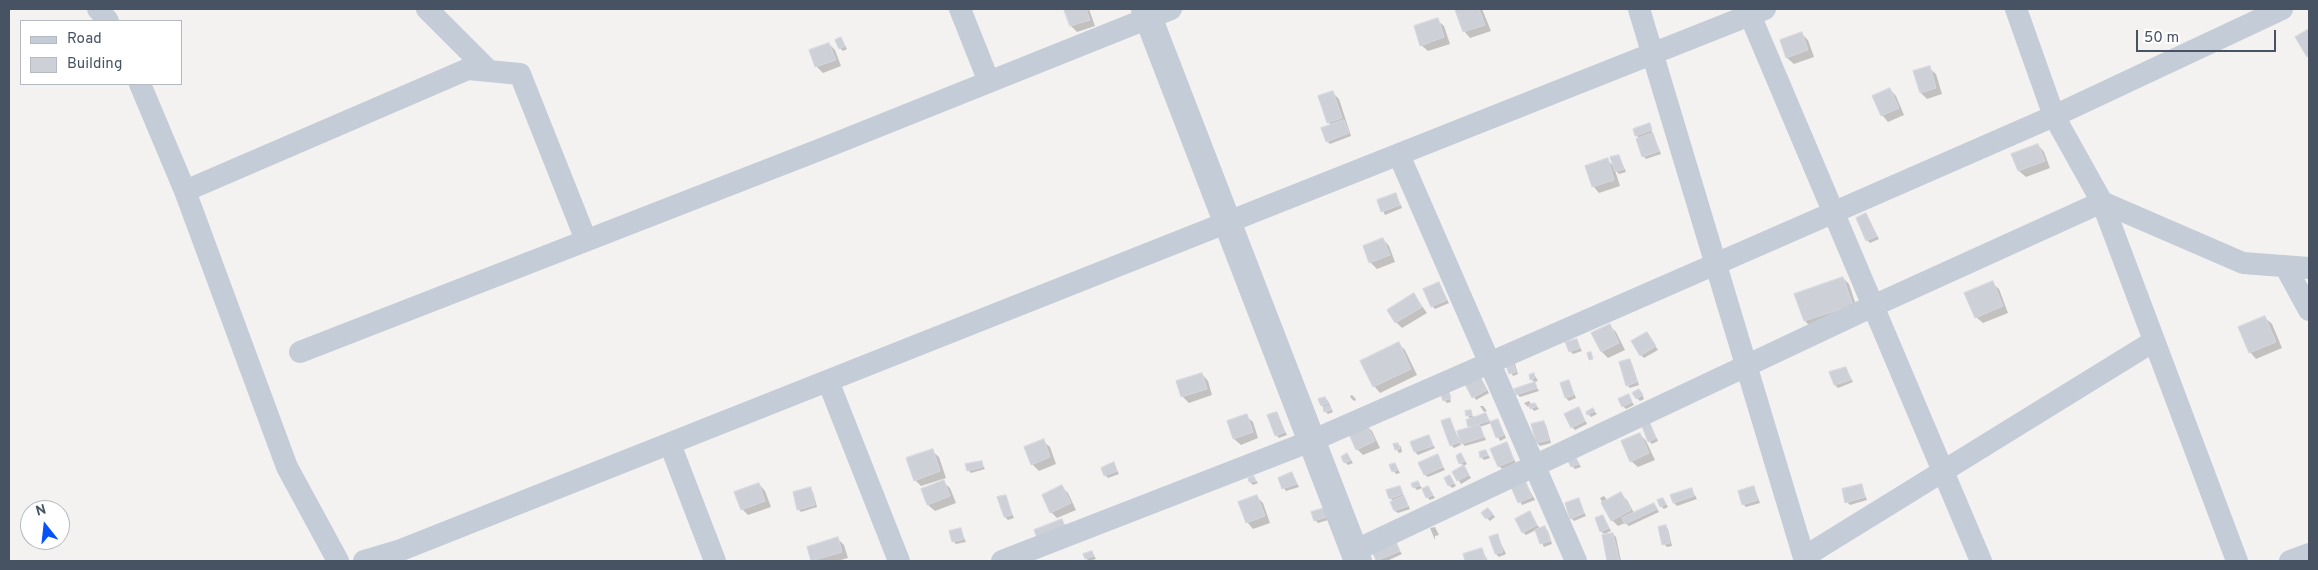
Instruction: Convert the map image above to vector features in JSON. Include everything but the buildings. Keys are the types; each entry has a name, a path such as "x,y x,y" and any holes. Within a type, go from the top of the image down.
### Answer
{"street":[{"path":"98,9 107,20"},
{"path":"427,9 489,70"},
{"path":"960,9 989,82"},
{"path":"1639,9 1805,559 1943,471 2154,341"},
{"path":"2016,9 2054,116 2102,202 2237,561"},
{"path":"1002,561 1311,441 2054,116 2282,9"},
{"path":"300,352 989,82 1155,12 1226,223 1356,556 1534,466 1873,306 2102,202 2243,264 2309,268"},
{"path":"364,561 401,550 1758,12 1834,212 1981,561"},
{"path":"185,191 468,69 489,70 520,74 586,240"},
{"path":"140,85 185,191 287,467 338,561"},
{"path":"1399,154 1576,561"},
{"path":"2285,266 2309,310"},
{"path":"828,381 899,561"},
{"path":"670,444 715,561"},
{"path":"2290,561 2309,554"}]}
